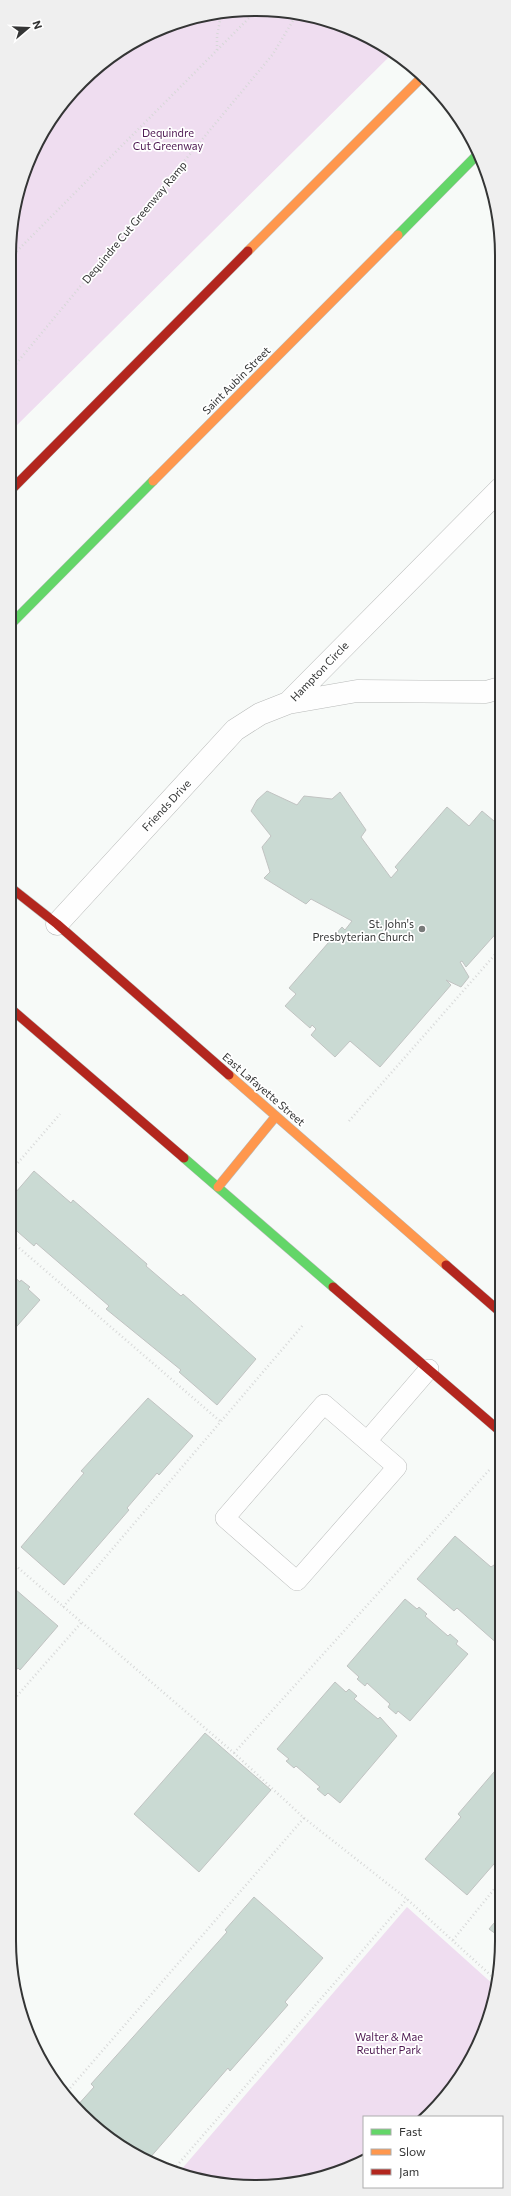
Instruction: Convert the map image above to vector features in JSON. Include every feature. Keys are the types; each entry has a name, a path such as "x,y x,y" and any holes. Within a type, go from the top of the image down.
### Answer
{"street":[{"path":"16,485 419,80"},
{"name":"Saint Aubin Street","path":"16,619 474,159"},
{"name":"Hampton Circle","path":"288,703 495,494"},
{"name":"Hampton Circle","path":"288,703 357,691 486,692 495,689"},
{"name":"Friends Drive","path":"57,924 235,730 260,714 288,703"},
{"name":"East Lafayette Street","path":"16,892 57,924 495,1308"},
{"path":"16,1013 495,1427"},
{"path":"218,1187 276,1116"}],"lane":[{"path":"367,1441 429,1369"},
{"path":"324,1404 367,1441 397,1468 297,1581 225,1518 324,1404"}],"path":[{"path":"16,252 251,16"},
{"path":"218,50 217,36 220,19"},
{"name":"Dequindre Cut Greenway Ramp","path":"16,364 273,54 294,19"},
{"path":"349,1121 495,955"},
{"path":"16,1165 60,1114"},
{"path":"16,1245 221,1422"},
{"path":"64,1607 303,1325"},
{"path":"234,1754 491,1468"},
{"path":"16,1565 234,1754 304,1818 407,1899 492,1976"},
{"path":"16,1697 81,1623"},
{"path":"68,2090 304,1818"},
{"path":"453,1940 495,1888"},
{"path":"176,2166 407,1899"}],"green space":[{"name":"Dequindre Cut Greenway","path":"256,16 287,18 317,24 347,34 390,56 16,426 16,256 18,224 24,194 34,164 56,122 86,86 122,56 164,34 194,24 224,18"},
{"name":"Walter & Mae Reuther Park","path":"407,1907 491,1982 487,2002 477,2032 455,2074 436,2098 418,2116 363,2116 363,2154 347,2162 317,2172 287,2178 256,2180 224,2178 182,2168"}],"building":[{"name":"St. John's Presbyterian Church","path":"267,791 297,805 304,796 332,799 340,792 366,830 361,837 391,878 398,870 395,867 447,807 469,826 482,811 495,822 495,935 466,967 462,961 460,962 469,977 461,987 446,980 451,985 380,1067 350,1041 335,1057 311,1035 316,1029 312,1025 310,1028 285,1006 296,994 289,988 342,927 345,930 352,921 311,899 306,904 264,878 270,872 262,847 271,836 251,811 257,800"},
{"path":"34,1171 71,1203 73,1200 147,1264 146,1266 181,1296 183,1294 256,1359 217,1405 179,1372 181,1370 106,1309 109,1306 36,1243 34,1246 16,1230 16,1192"},
{"path":"16,1278 20,1282 21,1280 30,1287 28,1289 40,1300 16,1327"},
{"path":"148,1398 193,1436 159,1475 157,1473 127,1508 129,1510 64,1585 21,1547 84,1473 81,1471"},
{"path":"455,1536 491,1567 494,1565 495,1642 457,1608 454,1611 417,1579"},
{"path":"16,1590 58,1626 20,1670 18,1668 16,1670"},
{"path":"405,1599 417,1609 419,1607 427,1614 425,1616 448,1636 450,1634 458,1641 456,1644 468,1654 410,1721 398,1711 396,1714 388,1707 390,1704 367,1683 365,1686 357,1679 359,1677 347,1666"},
{"path":"335,1682 346,1692 349,1689 357,1696 354,1699 378,1719 380,1717 397,1736 340,1803 328,1793 325,1796 317,1789 320,1787 296,1766 294,1768 286,1761 289,1759 277,1749"},
{"path":"205,1733 271,1790 199,1872 134,1814"},
{"path":"495,1771 495,1863 467,1895 425,1859 461,1817 458,1814"},
{"path":"254,1897 323,1958 285,2002 288,2005 230,2071 228,2068 152,2156 122,2140 98,2121 80,2103 94,2087 91,2084 227,1932 225,1930"},
{"path":"495,1922 495,1933 489,1929"}],"traffic: fast":[{"path":"398,235 474,158"},
{"path":"16,619 153,481"},
{"path":"184,1158 333,1287"}],"traffic: slow":[{"path":"248,251 419,80"},
{"path":"153,481 398,235"},
{"path":"229,1075 446,1265"},
{"path":"218,1187 276,1116"}],"traffic: jam":[{"path":"16,485 248,251"},
{"path":"16,892 57,924 229,1075"},
{"path":"16,1013 184,1158"},
{"path":"446,1265 495,1308"},
{"path":"333,1287 495,1427"}],"place":[{"name":"St. John's Presbyterian Church","path":"422,929"}]}
